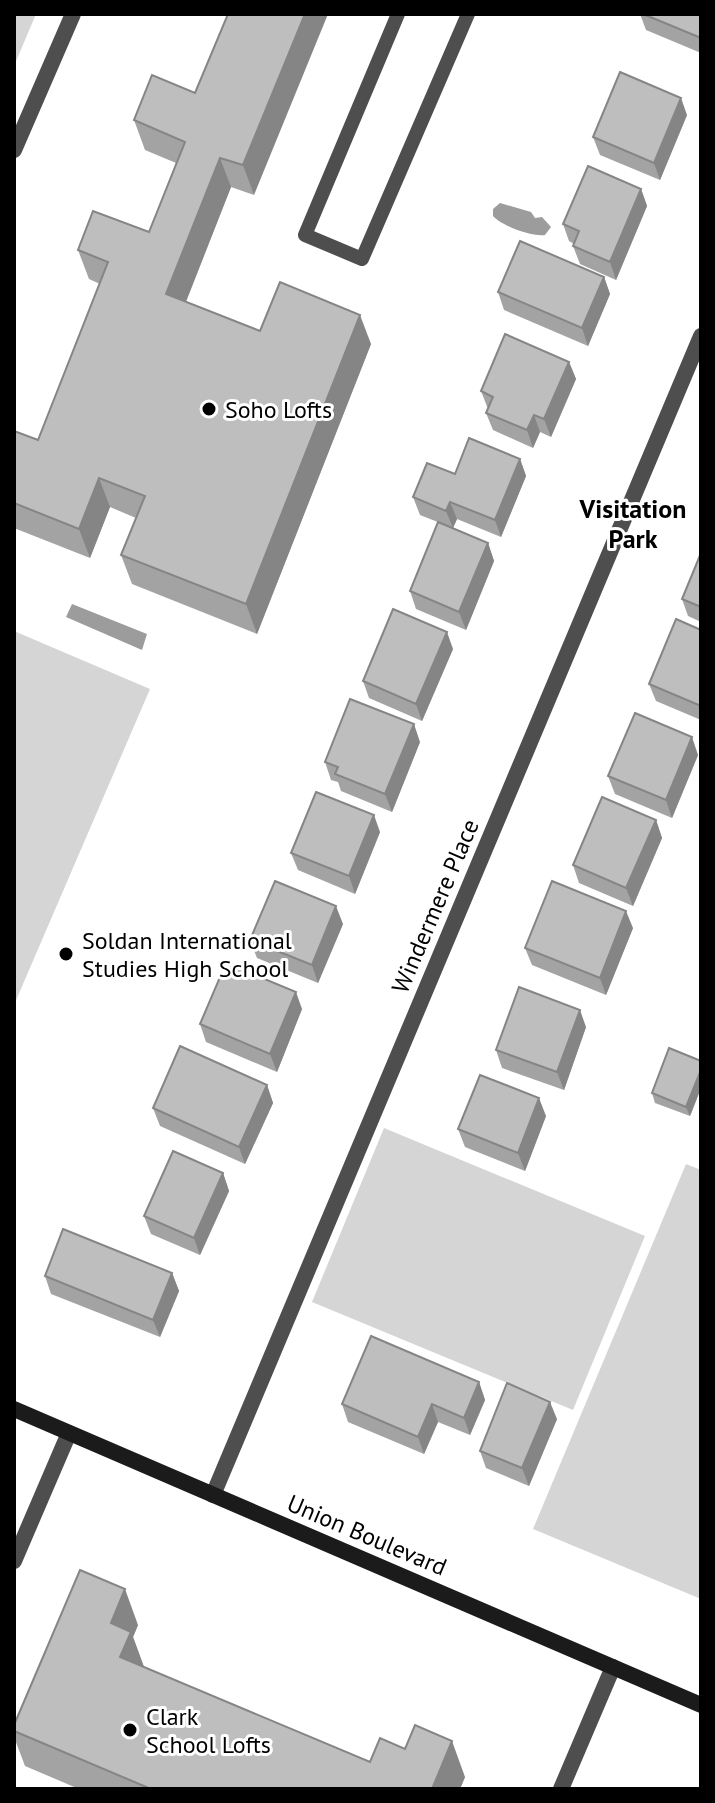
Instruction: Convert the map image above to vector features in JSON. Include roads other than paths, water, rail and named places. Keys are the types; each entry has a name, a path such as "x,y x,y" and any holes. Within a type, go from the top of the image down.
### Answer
{"main road":[{"name":"Union Boulevard","path":"14,1409 701,1705"}],"street":[{"path":"14,150 73,14"},
{"name":"Windermere Place","path":"213,1495 701,336"},
{"path":"14,1561 69,1433"},
{"path":"561,1789 613,1667"}],"lane":[{"path":"398,14 305,235 362,259 468,14"}],"place":[{"name":"Soho Lofts","path":"209,409"},
{"name":"Soldan International Studies High School","path":"66,954"},
{"name":"Clark School Lofts","path":"130,1730"}],"district":[{"name":"Visitation Park","path":"633,523"}]}
